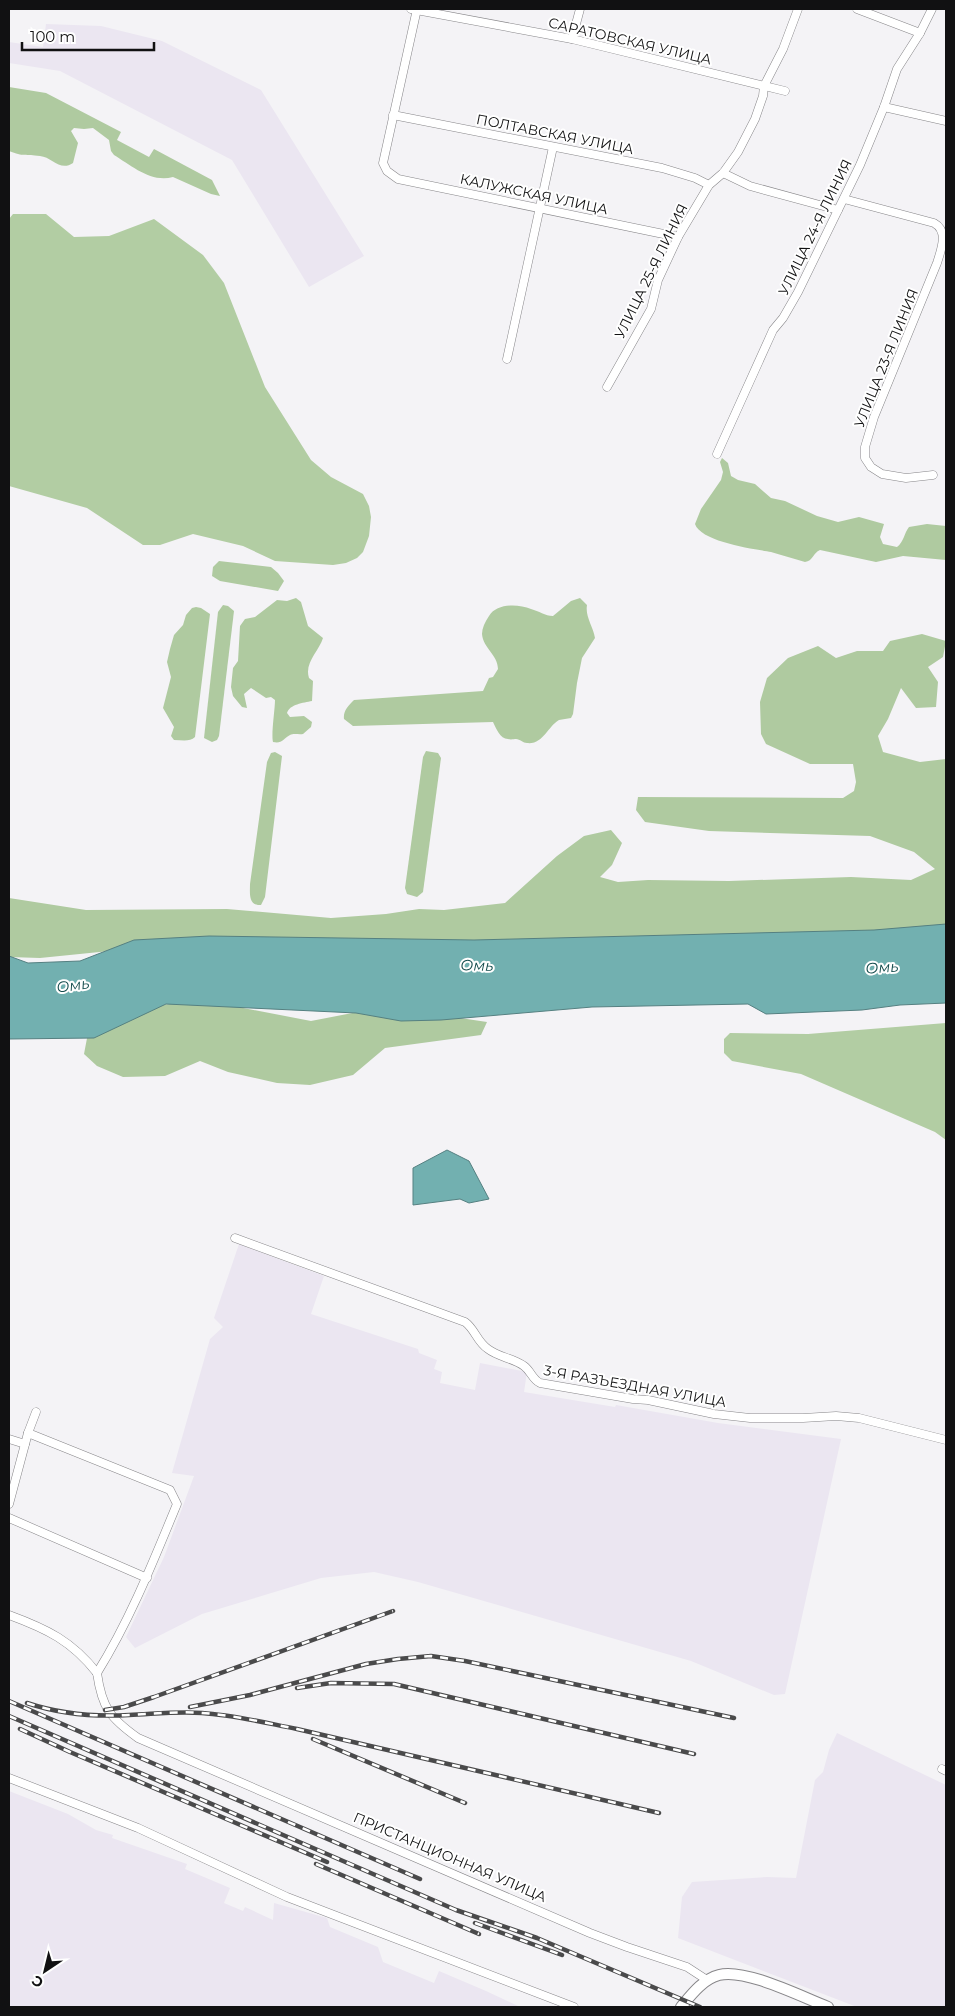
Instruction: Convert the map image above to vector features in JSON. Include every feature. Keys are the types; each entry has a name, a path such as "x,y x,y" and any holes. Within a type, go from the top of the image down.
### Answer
{"main road":[{"path":"681,2007 707,1980 718,1975 734,1974 750,1977 828,2007"}],"street":[{"path":"393,115 415,9"},
{"name":"САРАТОВСКАЯ УЛИЦА","path":"415,9 572,39 785,92"},
{"path":"572,39 580,9"},
{"name":"УЛИЦА 25-Я ЛИНИЯ","path":"607,387 647,316 658,280 678,237 709,185 723,173 738,152 755,119 763,96 764,86 783,48 798,9"},
{"path":"857,9 920,33"},
{"name":"УЛИЦА 24-Я ЛИНИЯ","path":"717,454 773,330 783,318 798,292 844,198 884,107 897,69 920,33 932,9"},
{"path":"884,107 946,121"},
{"name":"ПОЛТАВСКАЯ УЛИЦА","path":"393,115 662,168 695,178 709,185"},
{"name":"КАЛУЖСКАЯ УЛИЦА","path":"393,115 383,163 386,172 398,179 678,237"},
{"path":"507,359 553,147"},
{"path":"723,173 750,186 838,210"},
{"name":"УЛИЦА 23-Я ЛИНИЯ","path":"844,198 939,226 942,231 943,240 937,263 874,417 865,447 865,458 871,467 882,474 906,478 933,475"},
{"name":"3-Я РАЗЪЕЗДНАЯ УЛИЦА","path":"235,1238 464,1322 470,1325 488,1350 525,1366 535,1381 540,1384 632,1400 648,1400 714,1414 750,1418 786,1419 836,1416 859,1418 946,1440"},
{"path":"9,1504 28,1433 36,1412"},
{"path":"9,1615 57,1636 83,1655 97,1674 113,1647 146,1578 177,1504 170,1490 28,1433"},
{"path":"9,1438 25,1444"},
{"path":"9,1518 146,1578"},
{"name":"ПРИСТАНЦИОННАЯ УЛИЦА","path":"97,1674 100,1692 110,1715 138,1738 590,1933 687,1967 707,1980"},
{"path":"9,1778 138,1828 288,1897 574,2007"}],"shaded area":[{"path":"46,24 101,26 162,41 261,90 364,256 309,287 232,160 60,71 9,63 9,42 43,47"},
{"path":"239,1244 324,1276 311,1314 418,1349 419,1353 437,1360 434,1369 442,1372 440,1383 475,1390 480,1363 527,1372 524,1392 615,1407 616,1405 718,1423 841,1439 785,1694 774,1695 691,1661 418,1582 374,1572 321,1578 202,1614 135,1648 126,1637 164,1557 194,1476 172,1473 210,1339 223,1327 214,1318"},
{"path":"837,1733 946,1785 946,2007 857,2007 678,1938 682,1897 692,1882 767,1877 796,1878 815,1780 823,1772 829,1750"},
{"path":"9,1791 68,1814 96,1830 113,1835 112,1838 187,1864 185,1869 230,1888 224,1903 243,1911 245,1907 273,1920 274,1903 327,1918 330,1927 378,1947 383,1962 434,1983 439,1971 520,2007 9,2007"}],"green space":[{"path":"9,87 46,93 121,132 117,140 149,157 154,149 212,180 220,196 211,194 173,177 157,178 149,176 114,155 111,151 109,140 93,128 74,128 71,131 78,143 73,163 68,165 60,165 44,157 21,155 9,151"},
{"path":"13,214 46,214 74,237 109,236 154,219 203,255 224,283 265,387 311,460 331,477 363,494 369,506 371,517 369,536 363,552 357,558 346,563 333,565 275,561 243,546 193,534 160,545 143,545 87,508 9,486 9,219"},
{"path":"722,458 728,463 731,476 738,480 755,484 771,498 785,501 817,516 838,522 859,517 884,524 880,537 883,544 897,547 909,527 927,524 946,526 946,560 903,556 876,562 820,550 810,560 805,562 771,552 729,544 707,536 695,524 701,509 721,480 723,472 720,462"},
{"path":"219,561 271,567 284,581 278,591 220,581 212,576 213,567"},
{"path":"296,598 301,602 308,626 323,638 309,667 309,678 313,681 312,701 294,706 287,713 290,717 304,716 312,722 311,727 303,734 292,734 280,742 273,742 275,700 271,697 266,698 251,688 244,694 247,708 242,707 233,696 231,687 233,668 238,661 240,626 245,619 255,617 277,600 287,601"},
{"path":"580,598 587,605 587,614 595,638 582,658 573,714 571,718 559,720 555,723 537,741 527,743 517,739 505,739 493,722 353,726 344,719 345,711 354,700 483,691 489,678 493,677 498,669 496,660 485,643 482,634 485,623 493,612 502,607 514,606 526,607 553,616 571,601"},
{"path":"223,605 228,606 234,611 219,736 217,740 212,742 204,738 218,612"},
{"path":"196,607 210,614 195,737 188,740 174,740 171,736 174,727 163,708 171,677 167,662 174,635 183,625 186,615 192,608"},
{"path":"922,634 946,641 943,657 928,667 938,682 936,707 916,708 901,688 888,719 878,736 883,752 920,762 946,759 946,934 159,946 40,958 9,957 9,898 86,910 227,909 331,918 386,914 419,909 444,910 505,903 557,856 584,836 611,830 622,843 612,865 600,877 618,882 851,877 911,880 935,869 914,852 870,836 709,831 645,822 636,810 638,797 843,798 854,791 856,782 853,764 810,764 766,744 761,734 760,702 767,678 788,658 818,646 836,658 857,651 883,651 890,641"},
{"path":"426,751 438,753 441,758 423,892 417,897 407,894 405,888 423,757"},
{"path":"275,752 282,756 265,897 261,905 257,905 251,898 250,884 267,762 271,753"},
{"path":"202,1000 311,1021 373,1009 420,1012 487,1022 481,1035 385,1048 353,1075 310,1085 277,1083 228,1072 200,1061 165,1076 123,1077 97,1066 84,1054 88,1033 137,1008"},
{"path":"946,1023 946,1140 935,1132 801,1074 732,1061 724,1053 724,1039 730,1033 808,1034"}],"water":[{"name":"Омь","path":"946,924 946,1003 900,1005 862,1010 766,1014 748,1004 592,1007 441,1020 401,1021 356,1013 166,1004 94,1038 9,1039 9,956 28,963 80,961 134,940 209,936 474,940 874,930"},
{"path":"447,1150 469,1161 489,1199 469,1203 460,1199 413,1205 413,1168"}],"railway":[{"path":"105,1710 124,1707 154,1697 393,1611"},
{"path":"190,1707 250,1695 366,1664 431,1656 465,1661 734,1718"},
{"path":"297,1688 331,1683 394,1684 694,1754"},
{"path":"9,1701 420,1879"},
{"path":"27,1703 52,1710 90,1715 116,1716 193,1712 238,1717 659,1813"},
{"path":"9,1716 456,1910 537,1938 700,2007"},
{"path":"20,1729 327,1862"},
{"path":"313,1739 465,1803"},
{"path":"316,1864 479,1934"},
{"path":"475,1923 562,1955"}]}
